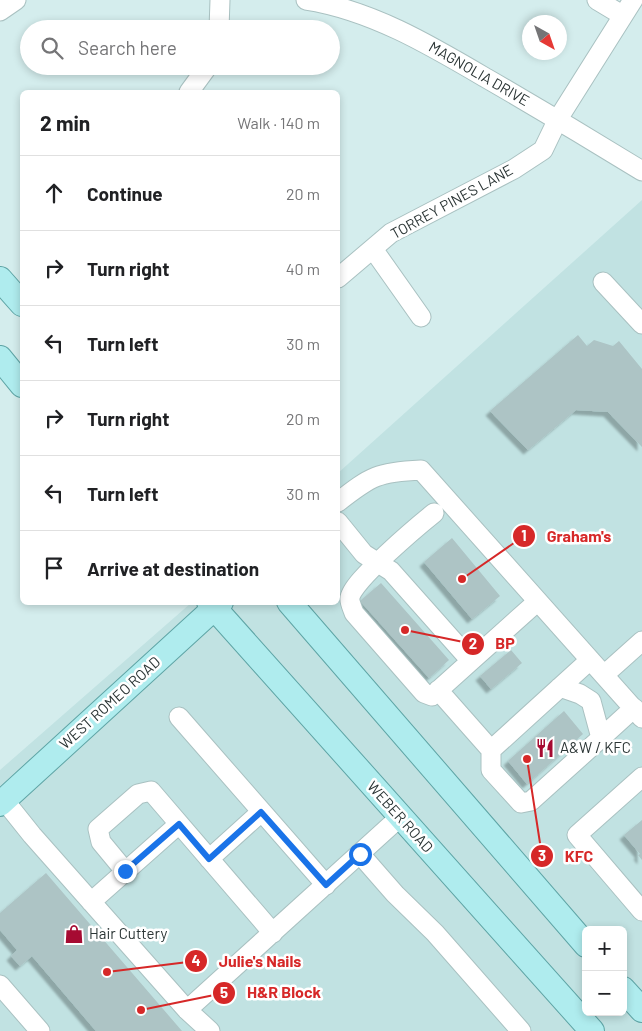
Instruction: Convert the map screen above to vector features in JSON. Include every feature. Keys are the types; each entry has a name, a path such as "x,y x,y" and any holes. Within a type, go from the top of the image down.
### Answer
{"main road":[{"path":"0,279 20,302"},
{"path":"0,358 20,383"},
{"name":"WEST ROMEO ROAD","path":"2,802 214,605"},
{"name":"WEBER ROAD","path":"216,605 400,817 592,1031"},
{"path":"292,605 582,940"},
{"path":"627,993 642,1010"}],"street":[{"path":"0,11 16,0"},
{"path":"219,20 220,0"},
{"name":"MAGNOLIA DRIVE","path":"306,0 333,2 434,48 558,119 642,171"},
{"path":"597,0 628,8"},
{"name":"TORREY PINES LANE","path":"340,276 391,234 514,169 543,150 558,119 628,8"},
{"path":"190,90 201,75"},
{"path":"373,249 422,317"},
{"path":"603,282 642,324"},
{"path":"340,500 366,481 389,472 421,470 638,713 601,738 532,801 521,803 491,770 491,750 438,690"},
{"path":"434,514 394,546 354,588 350,598 354,613 424,693 432,696 538,601"},
{"path":"340,524 364,554 391,571 471,661"},
{"path":"604,675 642,641"},
{"path":"491,750 590,660"},
{"path":"560,687 580,694 591,701 601,738"},
{"path":"179,718 326,885"},
{"path":"642,777 577,835 642,911"},
{"path":"125,871 101,842 98,829 138,794 151,791 273,933"},
{"path":"2,802 187,1010 210,1031"},
{"path":"209,859 261,812"},
{"path":"187,1010 400,817"},
{"path":"91,902 179,824"},
{"path":"360,854 395,894 435,933 521,1031"},
{"path":"0,985 40,1031"}],"shaded area":[{"path":"642,200 642,1031 0,1031 0,770 189,605 340,605 340,471"}],"building":[{"path":"578,335 587,346 594,340 613,346 619,341 642,369 642,447 608,412 576,410 528,450 490,411"},
{"path":"452,538 500,596 472,619 424,562"},
{"path":"381,583 449,660 429,678 360,601"},
{"path":"511,650 522,663 491,689 480,676"},
{"name":"A&W / KFC","path":"564,711 583,734 527,784 508,761"},
{"path":"642,820 642,860 638,855 640,854 624,835"},
{"path":"46,873 182,1031 96,1031 32,956 20,966 11,956 17,950 0,930 0,913"}],"place":[{"name":"Graham's","path":"462,579"},
{"name":"BP","path":"405,630"},
{"name":"A&W / KFC","path":"545,748"},
{"name":"KFC","path":"527,759"},
{"name":"Hair Cuttery","path":"74,934"},
{"name":"Julie's Nails","path":"107,972"},
{"name":"H&R Block","path":"141,1010"}],"route":[{"path":"125,871 179,824 209,859 261,812 326,885 360,854"}]}
